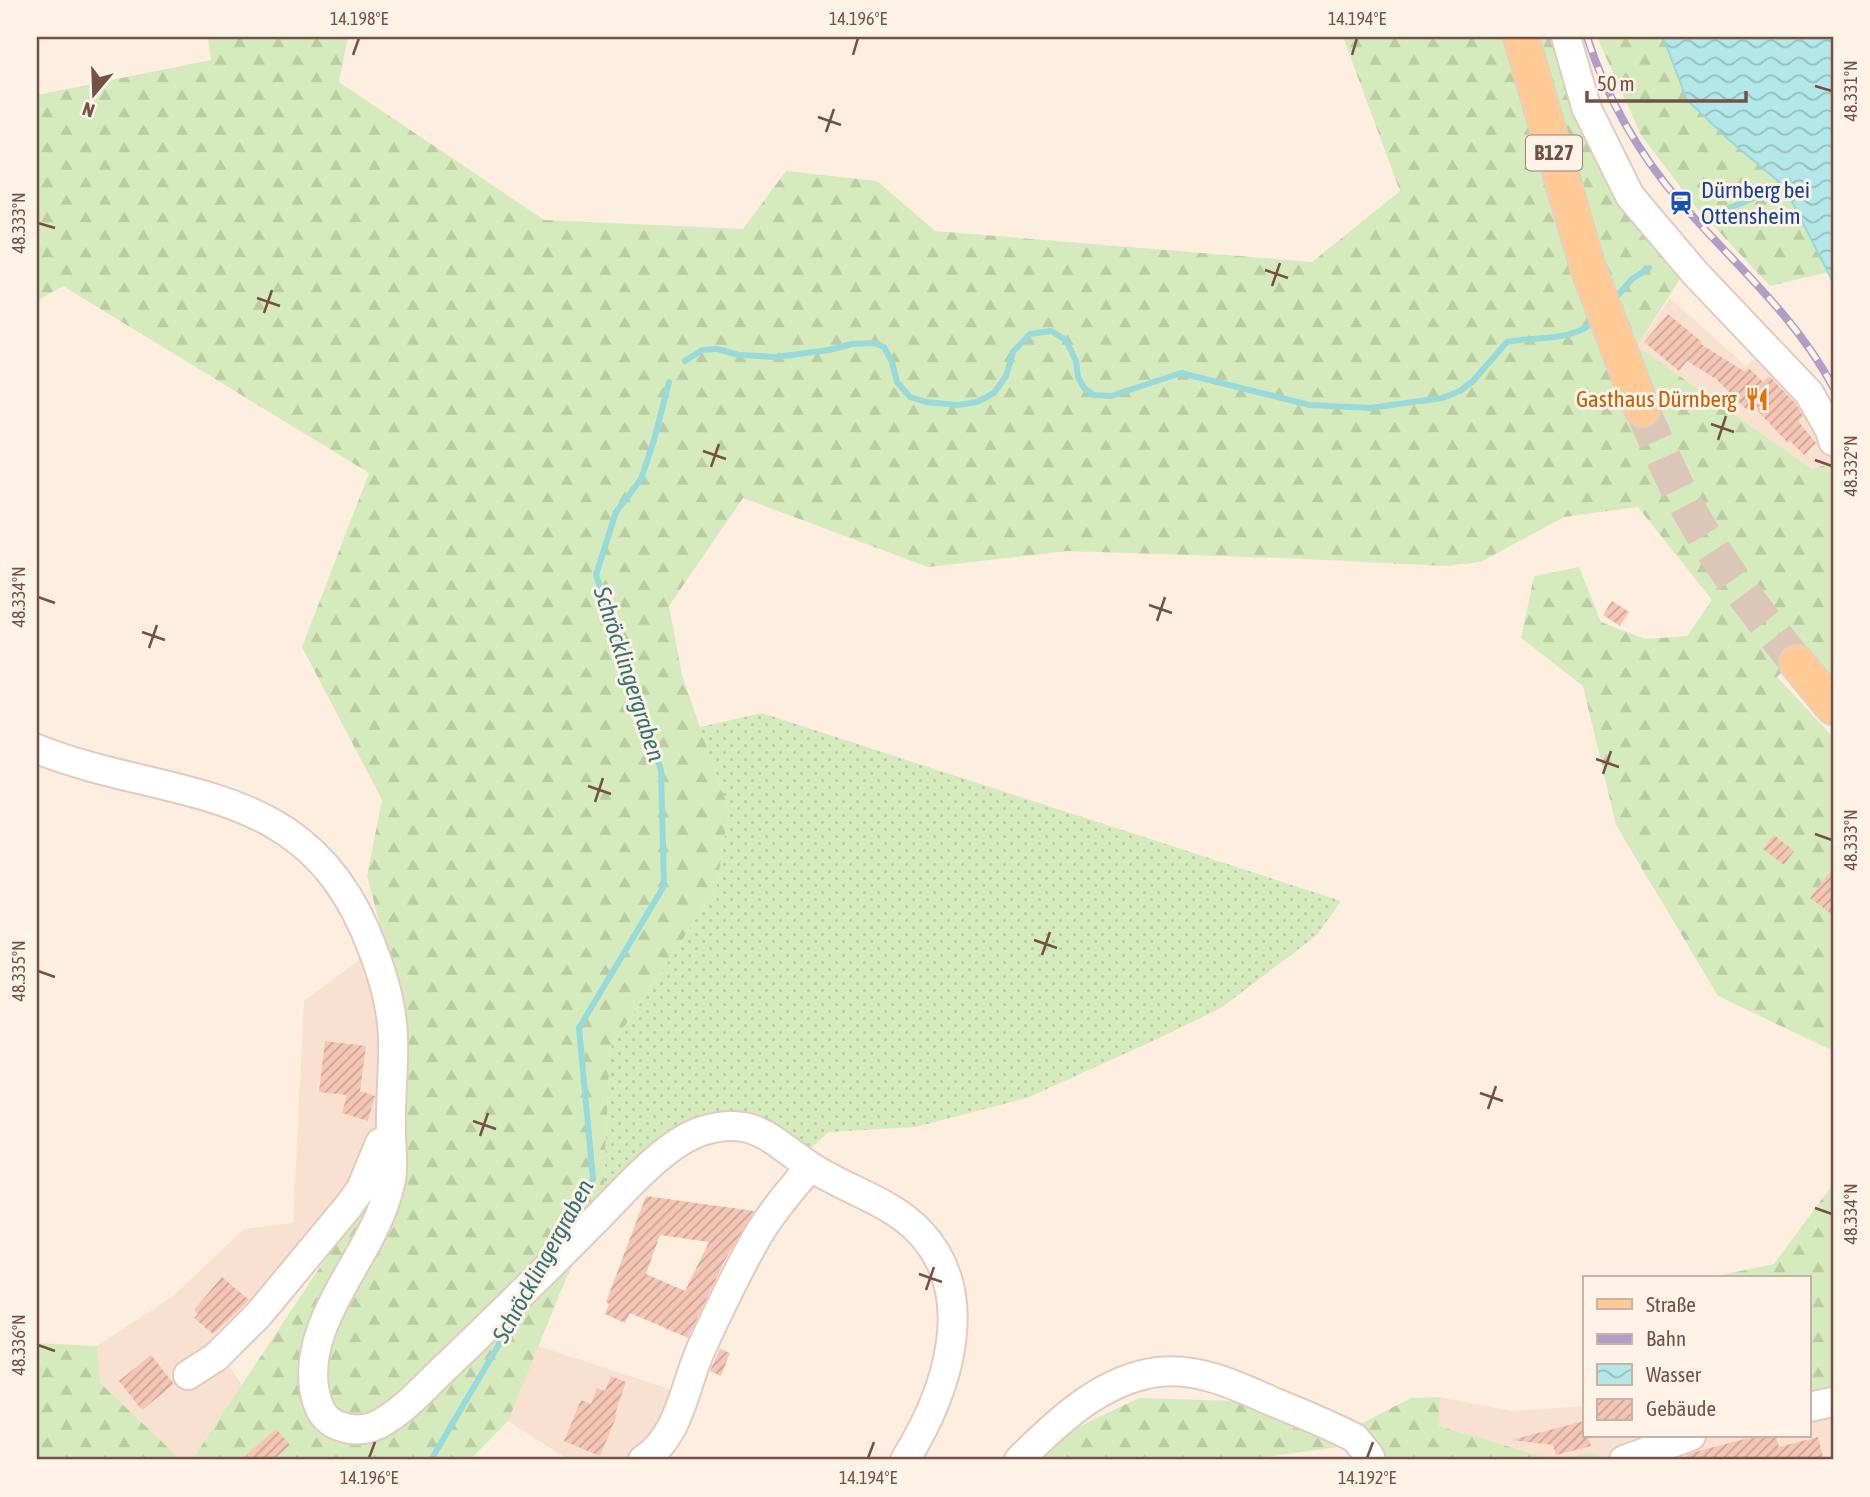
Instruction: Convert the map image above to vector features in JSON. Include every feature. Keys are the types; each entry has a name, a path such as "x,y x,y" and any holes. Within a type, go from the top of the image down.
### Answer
{"main road":[{"name":"B127","path":"1521,37 1588,268 1642,409"},
{"path":"1797,663 1831,705"}],"street":[{"path":"1566,37 1586,107 1630,196 1695,272 1809,393 1830,429 1833,441"},
{"path":"37,749 83,764 207,796 254,812 294,836 329,870 359,916 383,976 390,1005 393,1034 390,1138 393,1171 385,1202 372,1232 336,1298 318,1340 313,1375 319,1408 325,1418 345,1428 369,1428 381,1423 407,1403 650,1166 693,1134 709,1128 745,1127 771,1137 810,1167 872,1199 919,1231 939,1258 953,1306 952,1336 945,1372 929,1414 905,1460"},
{"path":"188,1375 216,1357 259,1314 347,1208 361,1189 380,1143 390,1138"},
{"path":"643,1460 658,1450 671,1430 700,1352 754,1242 810,1167"},
{"path":"1019,1460 1069,1415 1101,1393 1133,1378 1159,1372 1190,1373 1222,1380 1355,1438 1371,1460"},
{"path":"1811,1407 1833,1402"},
{"path":"1624,1460 1686,1438"}],"shaded area":[{"path":"1670,298 1746,366 1761,353 1810,407 1833,463 1812,469 1637,346"},
{"path":"363,957 386,1006 374,1145 318,1236 216,1347 242,1385 192,1460 181,1460 99,1383 97,1346 172,1297 244,1229 293,1223 304,1001"},
{"path":"538,1346 679,1392 645,1460 569,1460 508,1421"},
{"path":"1440,1397 1512,1411 1583,1406 1583,1438 1811,1438 1811,1409 1833,1404 1833,1460 1606,1460 1592,1452 1555,1460 1439,1426"}],"green space":[{"path":"208,37 348,37 339,82 544,220 743,229 786,171 877,181 935,231 1312,262 1400,191 1343,37 1558,37 1682,276 1637,346 1812,469 1833,463 1833,679 1807,648 1777,677 1833,737 1833,1051 1718,996 1616,825 1583,686 1521,638 1534,576 1579,567 1601,622 1645,639 1687,636 1712,600 1638,507 1564,517 1481,562 1445,566 1068,551 928,567 743,498 669,606 682,675 729,811 716,889 610,1048 603,1203 565,1281 508,1421 470,1460 192,1460 328,1255 403,1127 401,1005 367,876 382,800 302,647 369,473 63,286 37,301 37,95 211,60"},
{"path":"1597,37 1663,37 1687,100 1784,186 1829,272 1770,286 1694,205 1641,135"},
{"path":"762,713 1341,901 1317,935 1221,1008 1027,1098 916,1127 829,1132 807,1151 742,1116 603,1203 610,1048 716,889 729,811 700,727"},
{"path":"1833,1184 1833,1404 1811,1409 1811,1276 1717,1276 1774,1264"},
{"path":"37,1343 97,1346 100,1383 181,1460 37,1460"},
{"path":"1440,1397 1439,1426 1555,1460 1377,1460 1360,1424 1411,1398"},
{"path":"1139,1398 1236,1401 1338,1447 1245,1460 1033,1460 1057,1437"},
{"path":"1592,1452 1606,1460 1555,1460"}],"water":[{"path":"1663,37 1833,37 1833,282 1784,186 1687,100"}],"building":[{"path":"1668,314 1702,342 1701,344 1745,372 1749,368 1763,382 1769,376 1796,404 1803,416 1798,421 1816,443 1804,455 1790,441 1788,443 1751,404 1746,409 1716,379 1687,361 1679,371 1644,342"},
{"path":"1612,601 1629,612 1620,626 1603,615"},
{"path":"1774,835 1794,851 1784,865 1763,849"},
{"path":"1833,868 1833,915 1810,898"},
{"path":"325,1041 366,1046 360,1091 375,1096 368,1121 342,1113 347,1095 319,1092"},
{"path":"646,1196 754,1211 724,1262 688,1338 630,1313 625,1323 605,1314 609,1304 606,1302","holes":["660,1235 709,1242 685,1291 646,1274"]},
{"path":"222,1277 249,1300 213,1334 194,1318 198,1314 194,1310"},
{"path":"720,1349 730,1353 721,1376 710,1371"},
{"path":"151,1355 174,1384 142,1410 119,1381"},
{"path":"611,1376 626,1382 615,1414 617,1415 600,1456 564,1441 581,1400 591,1404 597,1388 605,1391"},
{"path":"1583,1421 1583,1438 1589,1438 1591,1446 1556,1455 1553,1445 1512,1440"},
{"path":"276,1429 290,1445 273,1460 241,1460"},
{"path":"1818,1437 1824,1460 1687,1460 1686,1455 1749,1438 1777,1438 1779,1447"}],"waterway":[{"name":"Schröcklingergraben","path":"1727,209 1784,186 1789,181"},
{"name":"Schröcklingergraben","path":"1613,301 1632,279 1649,268"},
{"name":"Schröcklingergraben","path":"685,361 702,350 717,349 739,355 776,357 852,344 875,343 884,347 892,362 897,382 910,397 926,402 958,405 977,402 994,393 1006,376 1013,352 1030,334 1051,331 1066,340 1076,361 1078,377 1084,388 1094,395 1111,396 1181,373 1310,405 1370,408 1442,398 1460,391 1473,381 1507,342 1567,335 1588,326 1596,319"},
{"name":"Schröcklingergraben","path":"558,1240 593,1179 579,1028 664,886 661,770 596,575 616,512 641,479 669,382"},
{"name":"Schröcklingergraben","path":"431,1460 515,1317"}],"tunnel":[{"path":"1642,409 1679,490 1704,536 1742,592 1797,663"}],"railway":[{"path":"1587,37 1614,104 1651,165 1681,203 1801,336 1833,387"}],"place":[{"name":"Dürnberg bei Ottensheim","path":"1681,203"},
{"name":"Gasthaus Dürnberg","path":"1757,399"}]}
